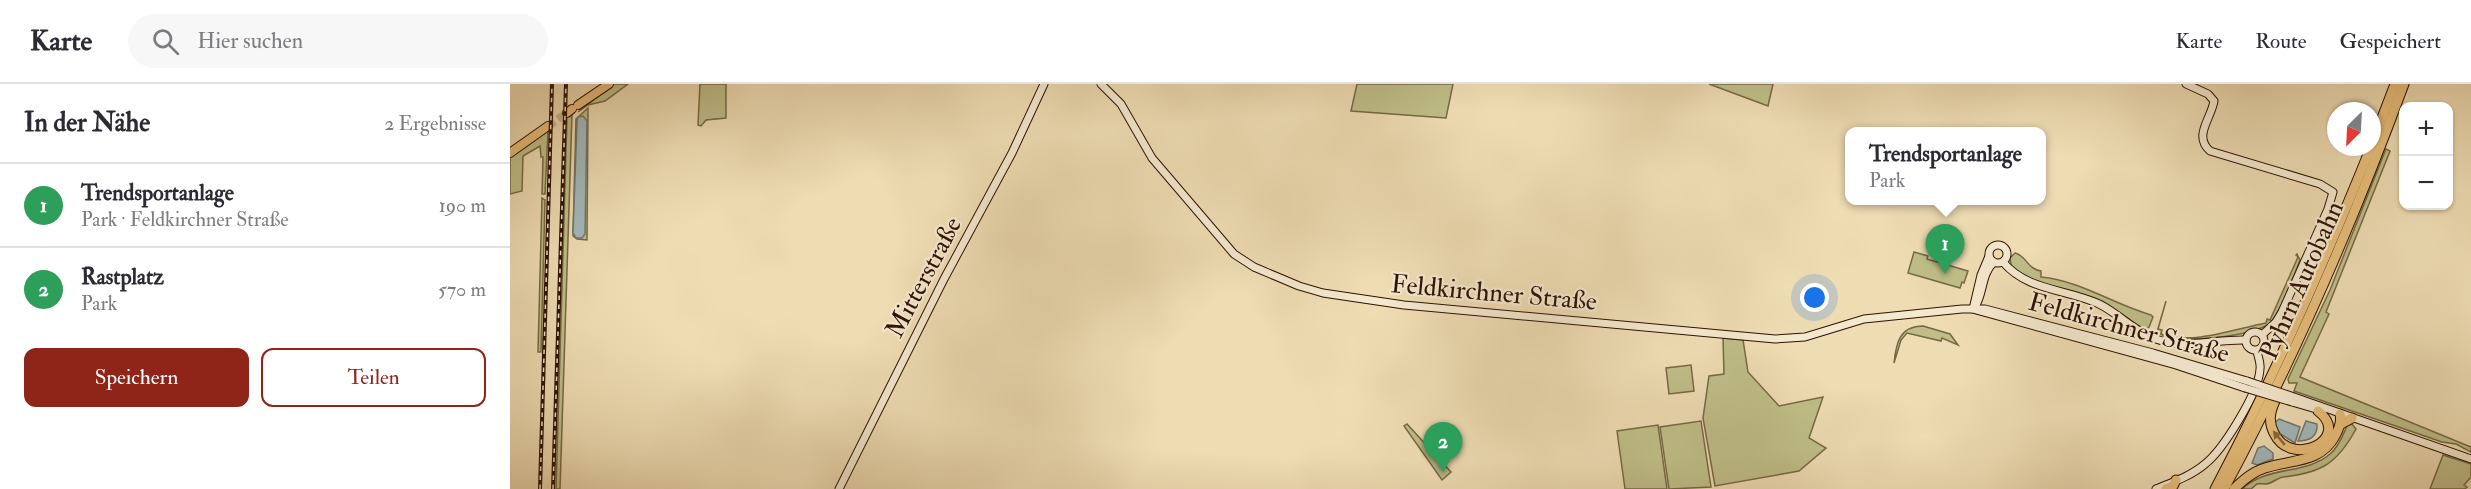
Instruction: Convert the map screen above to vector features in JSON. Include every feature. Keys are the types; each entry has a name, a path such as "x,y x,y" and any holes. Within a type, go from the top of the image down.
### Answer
{"highway":[{"name":"Pyhrn Autobahn","path":"2381,120 2395,84"},
{"name":"Pyhrn Autobahn","path":"2224,489 2279,382 2336,257 2404,84"},
{"name":"Pyhrn Autobahn","path":"2215,489 2250,423 2319,274 2367,156"},
{"path":"2279,382 2279,390 2270,419 2277,439 2288,447 2306,450 2320,443 2334,418 2352,417"},
{"path":"2318,411 2328,420 2330,428"},
{"path":"2234,489 2243,480 2265,468 2304,460 2320,453 2330,444 2340,419"},
{"path":"2166,489 2176,480"}],"main road":[{"path":"572,109 609,84"},
{"name":"Mitterstraße","path":"839,489 944,279 1012,153 1044,84"},
{"name":"Feldkirchner Straße","path":"1101,84 1121,104 1152,158 1234,254 1244,262 1264,271 1323,293 1442,309 1775,339 1805,337 1864,319 1973,309 2246,385 2293,400 2340,419"},
{"path":"2186,84 2208,94 2214,101 2202,136 2205,147 2210,151 2320,184 2332,192 2331,200 2282,312 2276,322 2262,335"},
{"path":"510,153 548,126"},
{"path":"1973,309 1981,275 1992,246 2001,245 2007,252 2003,262"},
{"path":"1989,256 1994,262"},
{"path":"1973,309 1980,298 1987,270 1994,262 2003,262 2024,280 2100,305 2133,328 2157,339 2179,343 2246,340 2253,333 2262,335"},
{"path":"2257,351 2264,345 2262,335"},
{"path":"2246,340 2249,348 2257,351"},
{"path":"2156,489 2199,468 2223,446 2259,377 2257,351"},
{"name":"Feldkirchner Straße","path":"2293,400 2340,419"},
{"path":"2352,417 2471,459"}],"shaded area":[{"path":"614,84 628,84 605,101 588,105 578,112"},
{"path":"700,84 726,84 726,118 706,120 701,126 698,125"},
{"path":"1357,84 1453,84 1446,118 1351,111"},
{"path":"1709,84 1773,84 1768,106"},
{"path":"588,108 587,240 573,236 576,119"},
{"path":"572,114 560,489 556,489 567,117"},
{"path":"548,131 545,194 542,194 543,157 541,157 540,146 523,156 522,191 510,194 510,158"},
{"path":"2386,149 2390,151 2326,312 2329,314 2300,377 2471,447 2471,452 2456,444 2442,442 2294,391 2297,383 2289,383 2288,379 2330,290"},
{"path":"542,198 545,200 541,352 538,352"},
{"path":"1914,252 1928,256 1927,259 1968,271 1964,283 1962,282 1960,288 1908,273"},
{"path":"2015,253 2033,268 2041,271 2041,277 2070,283 2151,315 2153,317 2149,327 2145,330 2139,327 2102,301 2030,279 2011,265 2010,258"},
{"path":"2297,254 2300,260 2284,301 2271,322 2263,327 2234,335 2196,339 2179,338 2166,336 2161,334 2187,338 2200,337 2266,323 2267,319 2270,320 2298,257"},
{"path":"1923,326 1950,334 1958,345 1942,338 1941,341 1907,333 1901,340 1894,363 1900,337 1909,329"},
{"path":"1723,338 1743,340 1748,372 1779,406 1823,397 1809,438 1826,448 1799,471 1715,486 1703,418 1709,376 1724,374"},
{"path":"1691,365 1694,391 1669,394 1666,368"},
{"path":"1701,421 1711,487 1669,489 1660,427"},
{"path":"1407,424 1451,472 1442,480 1404,426"},
{"path":"2352,424 2356,429 2349,441 2335,459 2327,465 2308,473 2281,477 2268,484 2257,484 2251,489 2242,489 2263,476 2320,461 2333,451 2347,426"},
{"path":"1658,425 1667,489 1625,489 1617,431"},
{"path":"2443,455 2471,464 2471,477 2464,485 2467,487 2465,489 2430,489"}],"water":[{"path":"583,116 587,121 585,234 582,238 576,238 573,233 577,121 578,117"},
{"path":"2279,419 2300,427 2295,443 2277,432 2274,423"},
{"path":"2306,421 2317,424 2316,432 2309,439 2298,441"},
{"path":"2264,446 2273,453 2273,459 2257,465 2252,463 2258,448"}],"tunnel":[{"path":"548,126 567,113"}],"railway":[{"path":"540,489 552,84"},
{"path":"553,489 566,84"}],"place":[{"name":"Trendsportanlage","path":"1945,274"},
{"name":"Rastplatz","path":"1443,472"}]}
